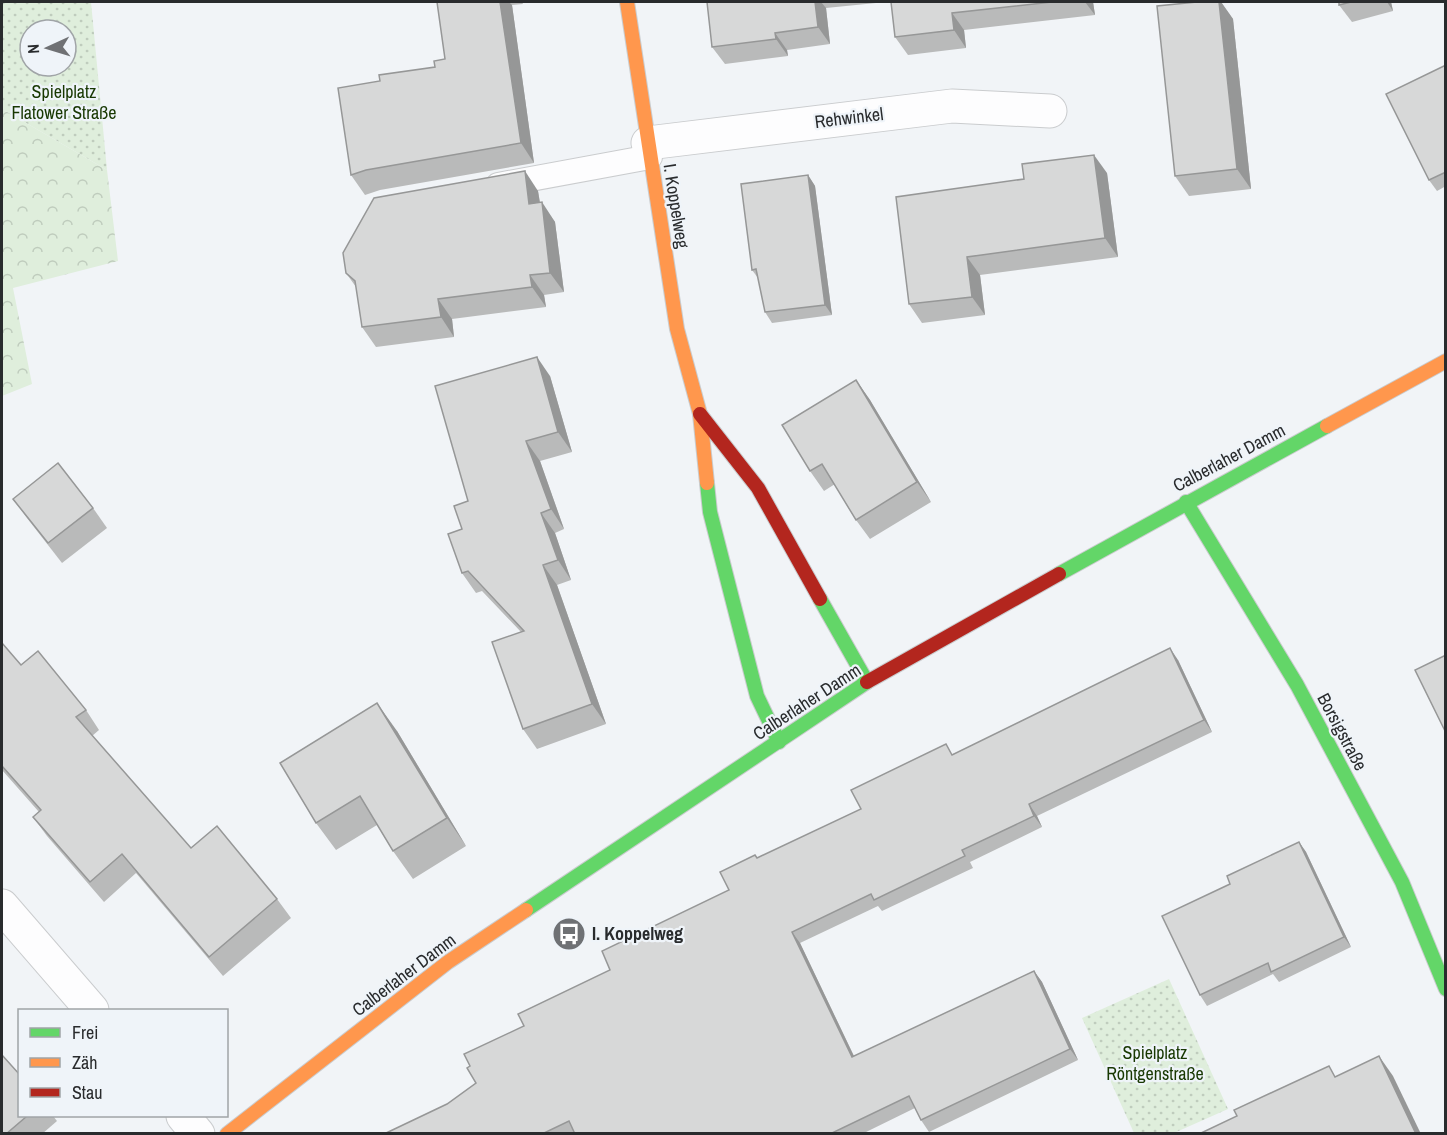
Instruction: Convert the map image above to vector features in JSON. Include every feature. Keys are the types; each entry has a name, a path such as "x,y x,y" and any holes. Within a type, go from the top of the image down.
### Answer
{"street":[{"name":"I. Koppelweg","path":"627,2 677,329 700,414 710,512 757,696 779,742"},
{"name":"Rehwinkel","path":"649,150 952,106 1050,111"},
{"name":"Calberlaher Damm","path":"227,1134 448,962 867,682 1186,502 1446,361"},
{"name":"I. Koppelweg","path":"700,414 758,488 867,682"},
{"name":"Borsigstraße","path":"1186,502 1297,685 1402,882 1446,989"},
{"path":"2,906 90,1009"},
{"path":"184,1117 198,1134"}],"lane":[{"path":"472,189 649,150"}],"green space":[{"name":"Spielplatz Flatower Straße","path":"2,2 91,2 107,170 2,109"},
{"path":"2,109 107,170 118,261 13,288 32,384 2,396"},
{"name":"Spielplatz Röntgenstraße","path":"1169,979 1228,1109 1174,1133 1134,1133 1082,1018"}],"building":[{"path":"437,2 500,2 521,143 366,170 351,175 338,88 380,81 379,75 435,67 434,61 445,59"},
{"path":"707,2 815,2 818,27 775,33 776,39 712,47"},
{"path":"891,2 1052,2 952,13 954,30 895,37"},
{"path":"1219,2 1237,169 1175,176 1157,6"},
{"path":"1446,65 1446,172 1429,180 1386,94"},
{"path":"1094,155 1105,238 967,257 972,297 909,304 896,197 1024,179 1022,164"},
{"path":"525,171 529,204 542,202 550,273 530,275 532,287 438,299 441,317 362,327 355,281 346,273 343,253 374,198"},
{"path":"808,175 825,305 765,312 756,269 752,270 741,184"},
{"path":"537,357 558,432 526,441 551,509 541,513 558,560 543,565 592,704 523,729 492,642 524,631 468,571 462,573 448,534 462,529 454,506 468,501 435,386"},
{"path":"856,380 917,482 856,520 822,464 810,471 782,425"},
{"path":"58,463 93,508 48,543 13,499"},
{"path":"2,643 21,665 38,651 86,710 76,717 191,848 217,826 277,899 209,957 122,854 90,882 33,817 41,810 2,766"},
{"path":"1170,648 1204,720 1029,804 1034,816 962,850 965,856 874,900 871,894 792,932 852,1057 1034,971 1070,1049 921,1120 909,1096 830,1134 575,1134 569,1121 542,1134 384,1134 447,1104 476,1083 467,1068 470,1066 464,1054 524,1026 518,1014 610,970 602,951 729,890 720,872 755,855 757,858 861,809 851,790 946,744 952,755"},
{"path":"1446,655 1446,733 1415,670"},
{"path":"377,703 447,818 393,851 360,796 316,823 280,763"},
{"path":"1299,842 1344,937 1271,972 1268,963 1200,995 1162,916 1230,884 1227,876"},
{"path":"2,1055 18,1073 18,1117 26,1117 6,1134 2,1134"},
{"path":"1379,1056 1416,1134 1199,1134 1237,1116 1234,1110 1329,1066 1335,1077"}],"traffic: fast":[{"path":"1059,574 1327,426"},
{"path":"707,483 710,512 757,696 779,742"},
{"path":"1186,502 1297,685 1402,882 1446,989"},
{"path":"820,599 867,682"},
{"path":"526,910 867,682"}],"traffic: slow":[{"path":"627,2 677,329 700,414 707,483"},
{"path":"1327,426 1446,361"},
{"path":"227,1134 448,962 526,910"}],"traffic: jam":[{"path":"700,414 758,488 820,599"},
{"path":"867,682 1059,574"}],"place":[{"name":"I. Koppelweg","path":"569,934"}]}
